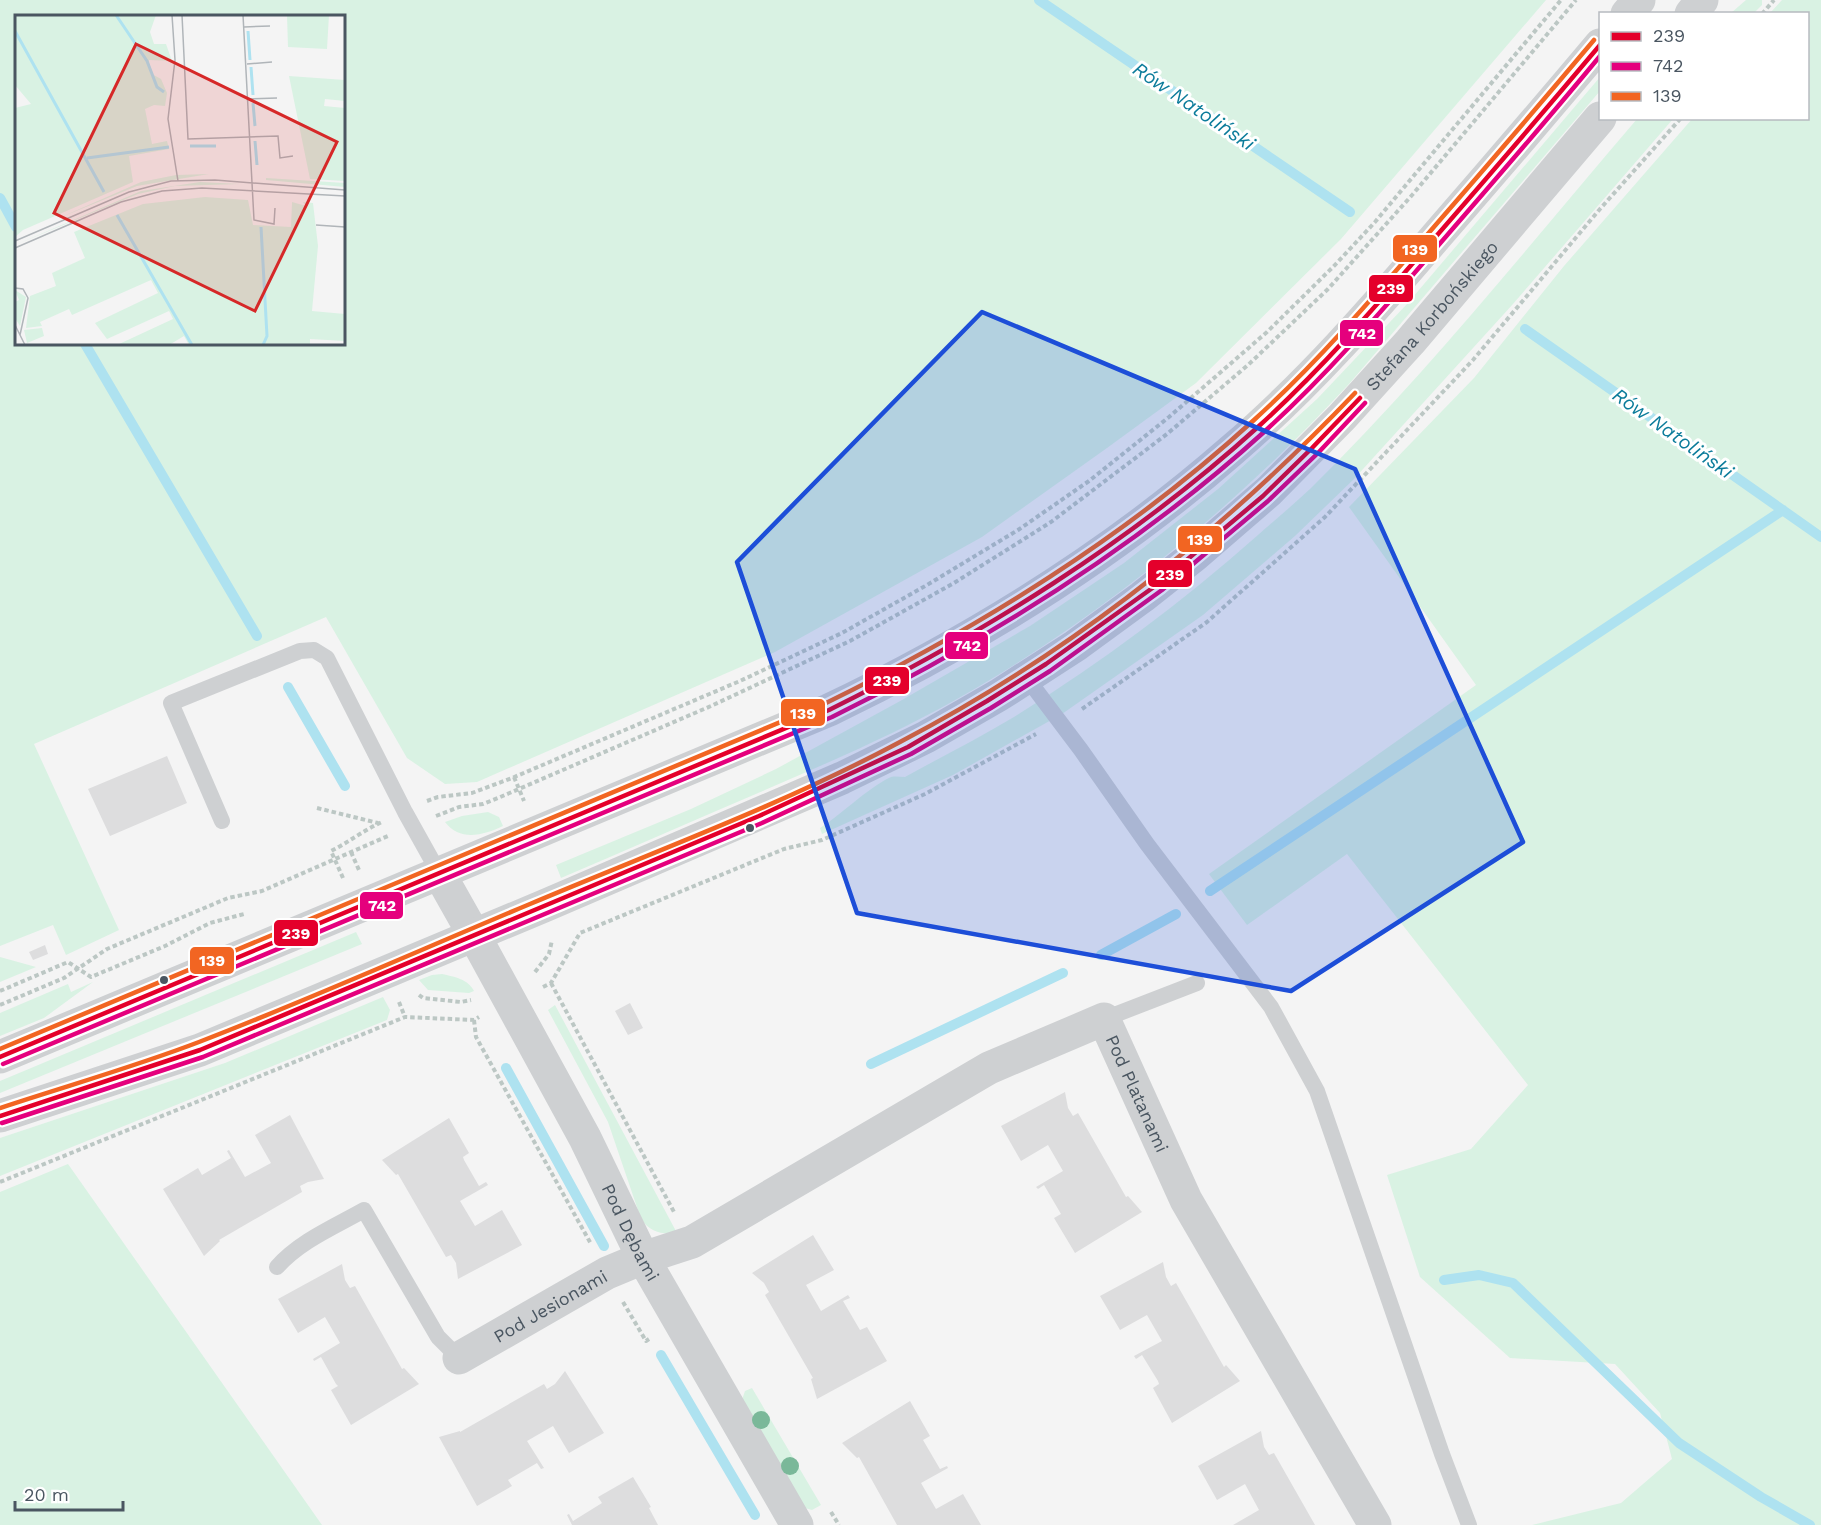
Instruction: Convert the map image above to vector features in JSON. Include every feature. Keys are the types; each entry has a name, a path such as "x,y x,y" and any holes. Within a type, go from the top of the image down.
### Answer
{"street":[{"path":"1629,12 1639,0"},
{"path":"1693,12 1702,0"},
{"path":"0,1057 808,719 895,678 968,639 1109,548 1232,451 1368,316 1599,46"},
{"name":"Stefana Korbońskiego","path":"0,1116 200,1050 738,825 926,737 1076,646 1195,555 1269,491 1342,417 1410,342 1599,119"},
{"name":"Pod Dębami","path":"440,873 585,1138 643,1258 796,1525"},
{"name":"Pod Platanami","path":"643,1258 692,1242 989,1068 1104,1019 1185,1200 1375,1525"},
{"name":"Pod Jesionami","path":"459,1358 607,1273 643,1258"}],"lane":[{"path":"222,821 171,703 300,651 314,650 327,658 409,819 440,873"},
{"path":"1026,677 1147,844 1271,1007 1317,1091 1442,1454 1469,1525"},
{"path":"1104,1019 1197,983"},
{"path":"277,1267 300,1246 364,1210 438,1338 459,1358"}],"path":[{"path":"0,1005 64,978 107,949 228,898 262,891 409,819 438,797 472,794 740,681 842,633 1018,530 1089,481 1169,417 1258,340 1335,265 1375,222 1561,0"},
{"path":"331,851 379,823 483,804 711,706 850,641 954,583 1050,522 1167,434 1248,365 1328,289 1413,194 1576,0"},
{"path":"1764,12 1774,0"},
{"path":"317,808 379,823"},
{"path":"333,883 344,879"},
{"path":"0,991 68,962 91,977 165,946 210,923 252,912"},
{"path":"551,983 680,1222"},
{"path":"474,1020 476,1037 594,1249"}],"highlighted area":[{"path":"982,312 1355,469 1523,842 1291,991 857,913 737,562"}],"green space":[{"path":"0,0 1546,0 1341,239 1196,383 982,537 775,652 477,782 445,784 407,758 326,617 34,744 119,930 66,955 53,925 0,946"},
{"path":"1746,0 1762,0 1762,5 1755,12 1732,12"},
{"path":"1782,0 1821,0 1821,1525 1532,1525 1621,1503 1672,1459 1660,1413 1615,1364 1510,1358 1420,1277 1387,1175 1471,1149 1528,1085 1347,854 1247,925 1209,874 1476,685 1349,507 1474,378 1564,266 1691,120 1809,120 1809,12 1771,12"},
{"path":"1599,78 1599,92 1349,384 1261,473 1214,515 1115,596 1011,667 910,724 814,769 561,878 556,865 691,809 776,769 1030,626 1124,563 1218,489 1317,399 1407,304"},
{"path":"1636,120 1672,120 1513,304 1354,479 1295,536 1203,615 1062,714 953,775 822,834 820,828 883,781 891,777 905,777 1014,717 1109,654 1200,585 1310,489 1437,354"},
{"path":"488,812 499,817 503,826 472,835 458,832 445,822 462,816"},
{"path":"356,932 362,944 0,1093 0,1081"},
{"path":"0,957 36,967 0,982"},
{"path":"442,974 465,981 474,991 469,993 428,990 419,980"},
{"path":"93,982 44,1018 0,1036 0,1013 68,984 71,992"},
{"path":"383,997 390,1010 387,1020 0,1176 0,1138 225,1063"},
{"path":"555,1005 677,1233 657,1232 641,1219 608,1122 548,1010"},
{"path":"68,1164 322,1525 0,1525 0,1192"},
{"path":"752,1388 821,1505 812,1510 805,1508 742,1400 745,1391"}],"building":[{"path":"167,756 187,803 110,836 88,789"},
{"path":"45,945 48,954 33,960 29,952"},
{"path":"630,1003 643,1028 628,1035 615,1011"},
{"path":"1065,1092 1068,1108 1073,1116 1078,1113 1126,1197 1128,1196 1142,1212 1075,1253 1054,1218 1061,1214 1044,1185 1038,1189 1036,1187 1063,1171 1048,1145 1021,1161 1001,1126"},
{"path":"290,1115 324,1179 300,1186 302,1192 219,1240 204,1256 163,1189 198,1168 202,1175 231,1158 227,1151 229,1150 245,1177 271,1163 255,1135"},
{"path":"449,1118 469,1153 463,1157 479,1186 486,1182 488,1185 460,1201 475,1226 502,1210 522,1245 458,1279 456,1263 451,1255 446,1257 398,1174 396,1175 382,1160"},
{"path":"813,1235 834,1270 806,1285 821,1311 848,1295 850,1298 843,1301 860,1330 867,1327 887,1361 817,1399 811,1379 813,1378 765,1295 769,1292 764,1283 752,1273"},
{"path":"1163,1262 1166,1277 1171,1286 1176,1283 1224,1367 1226,1365 1240,1381 1172,1423 1153,1388 1159,1384 1158,1381 1142,1355 1136,1359 1134,1356 1162,1341 1147,1315 1120,1330 1100,1296"},
{"path":"342,1264 345,1280 350,1288 355,1286 402,1369 404,1368 419,1384 351,1425 331,1390 338,1386 321,1357 314,1361 313,1359 340,1343 325,1317 298,1333 278,1299"},
{"path":"565,1371 604,1433 569,1453 553,1426 527,1441 544,1468 541,1469 537,1463 508,1480 512,1486 477,1506 439,1437 460,1432 544,1384 547,1389 555,1384"},
{"path":"910,1401 930,1436 923,1440 940,1469 947,1466 948,1468 921,1483 936,1509 963,1494 981,1525 897,1525 859,1457 857,1458 842,1443"},
{"path":"1261,1431 1264,1447 1269,1455 1274,1453 1315,1525 1233,1525 1259,1510 1245,1484 1217,1500 1198,1466"},
{"path":"633,1477 651,1507 649,1508 658,1525 572,1525 567,1515 569,1514 573,1521 602,1503 598,1497"}],"waterway":[{"name":"Rów Natoliński","path":"1039,0 1350,212"},
{"path":"0,198 15,225"},
{"name":"Rów Natoliński","path":"1525,329 1821,537"},
{"path":"86,345 257,636"},
{"path":"1210,891 1783,510"},
{"path":"288,687 345,786"},
{"path":"1101,955 1176,914"},
{"path":"871,1064 1063,973"},
{"path":"506,1068 604,1246"},
{"path":"1444,1280 1479,1275 1513,1283 1679,1443 1761,1497 1810,1525"},
{"path":"661,1355 755,1515"}],"transit line":[{"name":"139","path":"0,1049 826,703 940,643 1050,577 1155,503 1205,463 1278,398 1368,302 1594,40"},
{"name":"239","path":"0,1057 829,710 943,650 1054,583 1159,509 1210,469 1283,404 1374,308 1599,46"},
{"name":"742","path":"3,1064 832,717 947,656 1058,590 1164,515 1215,475 1288,410 1378,314 1599,57"},
{"name":"139","path":"0,1108 125,1068 241,1026 764,807 900,742 1025,669 1142,586 1252,494 1355,393"},
{"name":"239","path":"0,1116 200,1050 759,816 908,747 1046,664 1158,584 1263,496 1360,398"},
{"name":"742","path":"2,1123 203,1057 762,823 911,754 1050,671 1162,590 1268,501 1365,403"}]}
